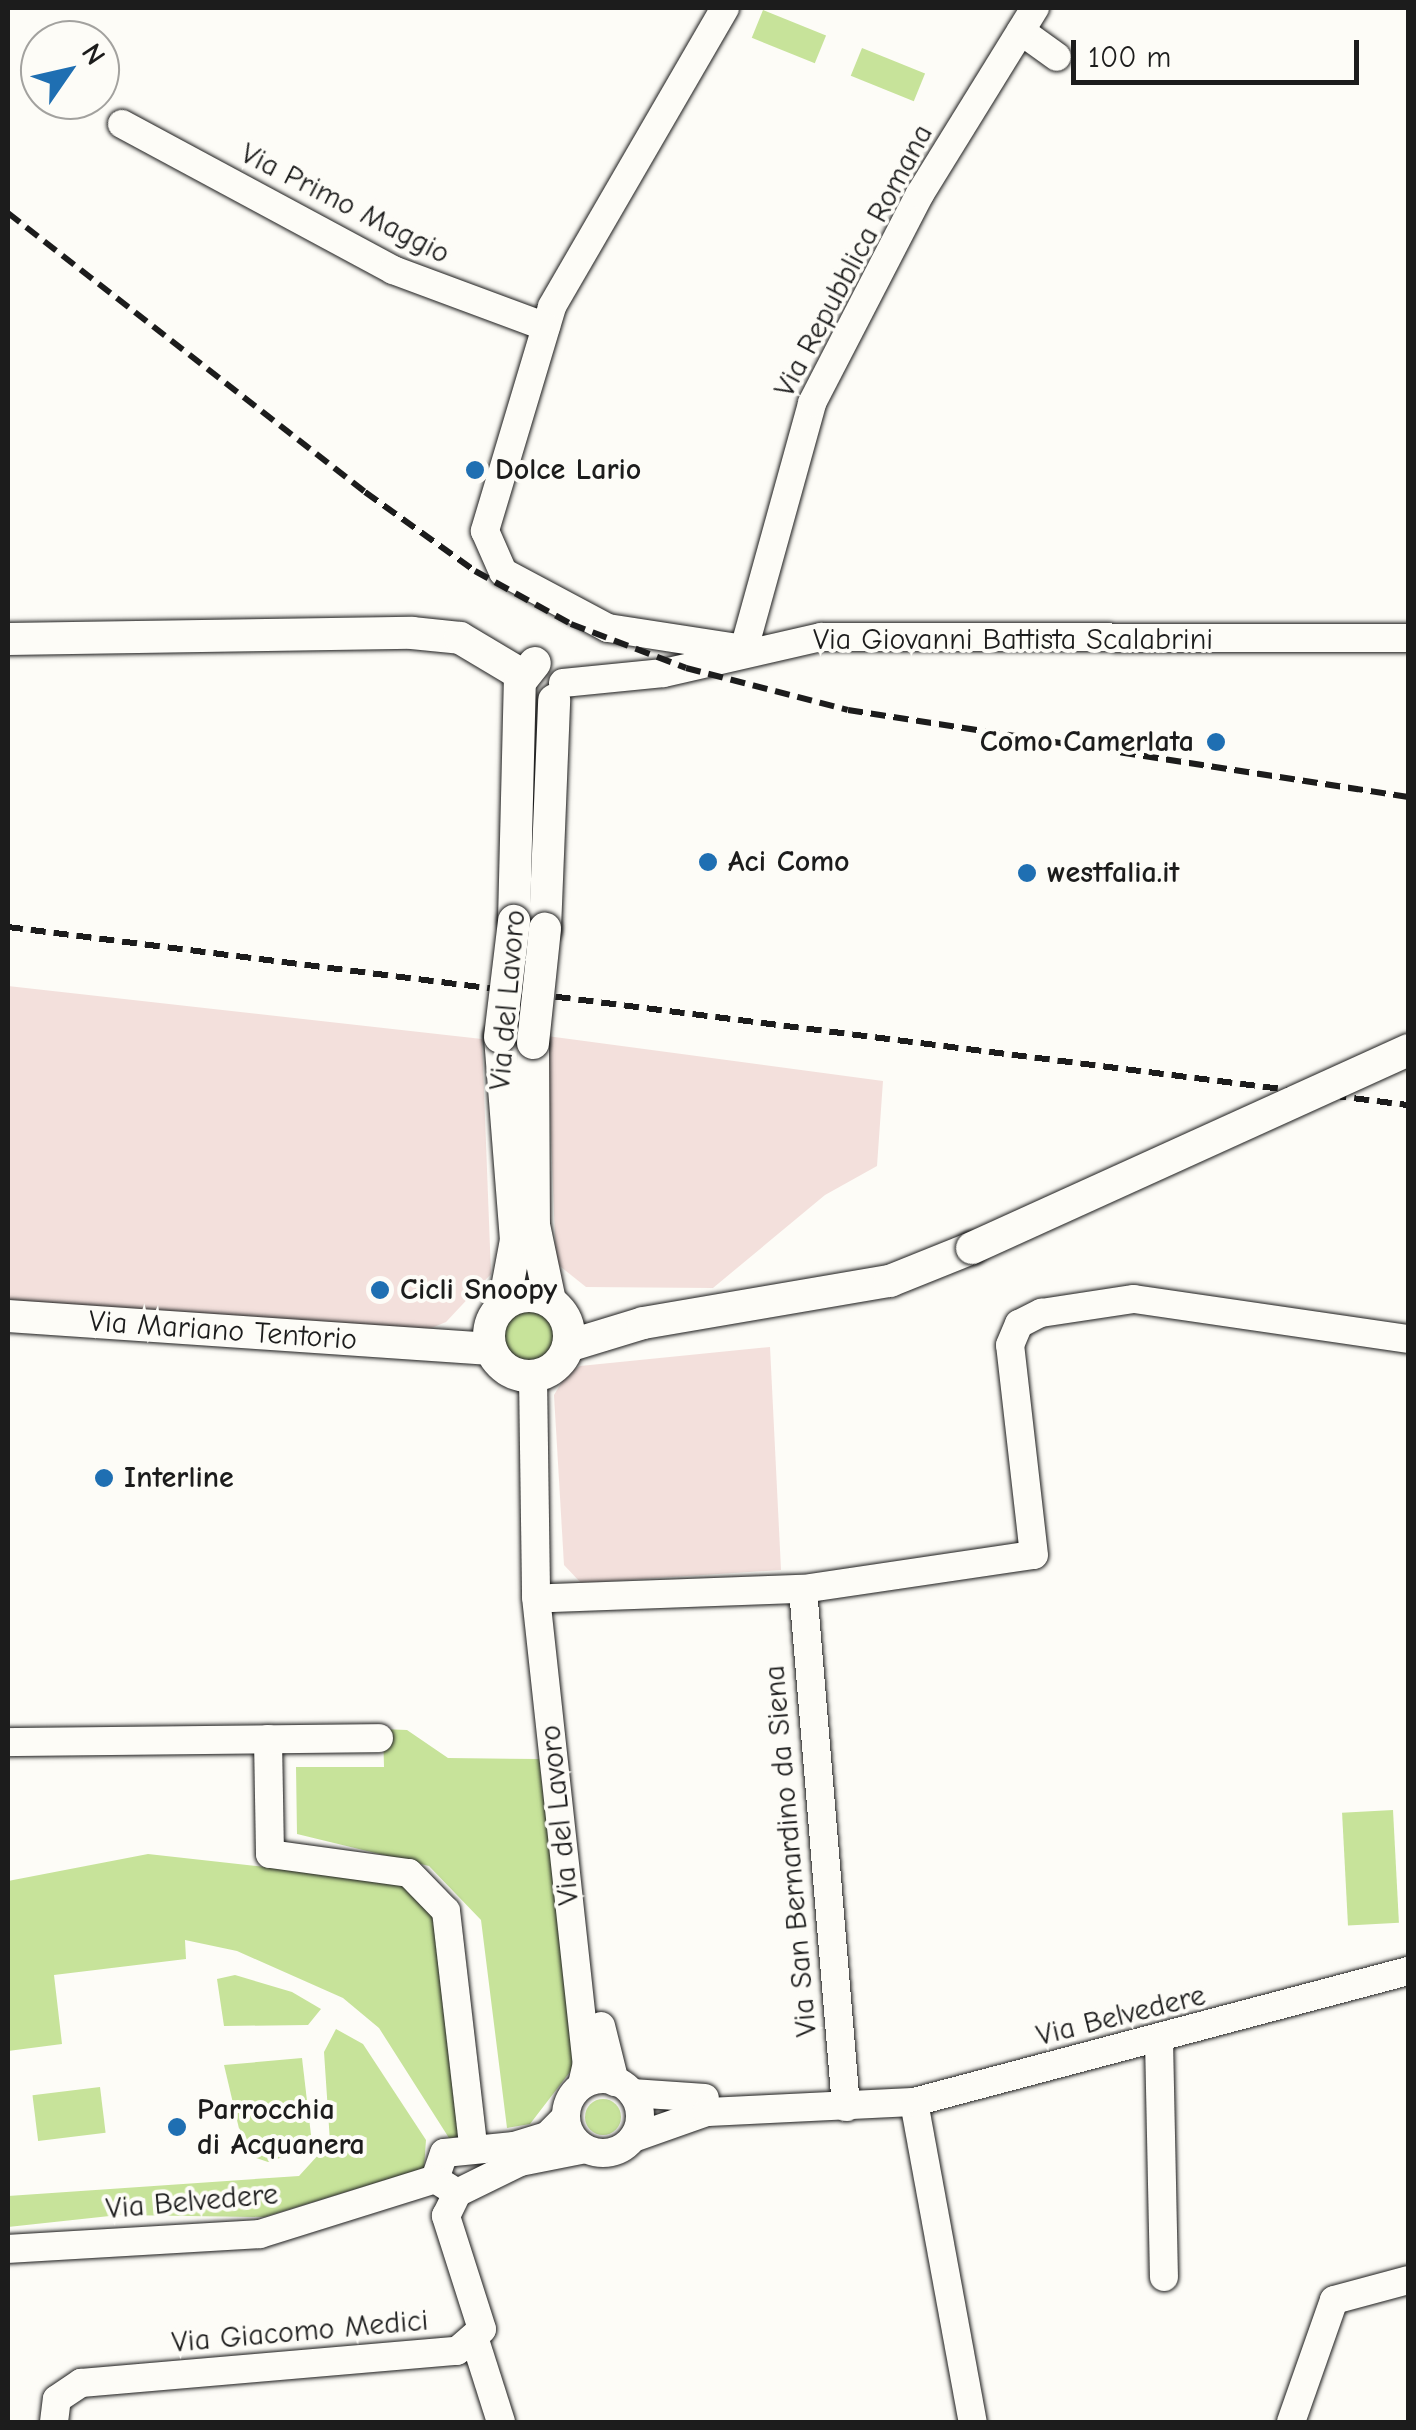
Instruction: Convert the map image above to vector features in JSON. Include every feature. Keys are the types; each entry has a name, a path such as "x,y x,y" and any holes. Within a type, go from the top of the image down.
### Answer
{"main road":[{"path":"8,639 460,638 540,683"},
{"name":"Via del Lavoro","path":"540,683 529,925 534,1224 561,1322"},
{"name":"Via del Lavoro","path":"495,1326 516,1240 500,1037 529,925"},
{"path":"561,1322 556,1366 533,1376 508,1370 495,1326 527,1295 561,1322 643,1324 774,1308 890,1281 972,1248 1408,1050"},
{"name":"Via Mariano Tentorio","path":"8,1316 438,1342 495,1326"}],"street":[{"path":"725,8 546,327 486,516 491,559 520,585 608,628 744,649"},
{"name":"Via Repubblica Romana","path":"744,649 812,403 920,194 1028,19 1058,57"},
{"name":"Via Primo Maggio","path":"122,124 394,270 546,327"},
{"name":"Via Giovanni Battista Scalabrini","path":"540,683 664,673 744,649 822,638 1408,638"},
{"path":"552,1598 803,1590 1034,1555 1010,1344 1019,1324 1040,1312 1134,1298 1408,1339"},
{"name":"Via del Lavoro","path":"533,1376 540,1544 536,1597 587,2064 582,2086"},
{"name":"Via del Lavoro","path":"540,1544 552,1598 605,2060 624,2088"},
{"name":"Via San Bernardino da Siena","path":"803,1590 846,2107"},
{"path":"8,1742 379,1738"},
{"path":"268,1739 270,1854 409,1873 446,1911 481,2145 502,2164 498,2178"},
{"name":"Via Belvedere","path":"633,2138 686,2115 914,2102 1408,1972"},
{"path":"1159,2040 1164,2277"},
{"path":"498,2178 520,2162 586,2150 609,2154 633,2138 624,2088 582,2086 566,2116 547,2136 444,2153 446,2216 482,2310 475,2340 501,2422"},
{"name":"Via Belvedere","path":"624,2088 846,2107"},
{"path":"914,2102 973,2422"},
{"path":"566,2116 586,2150"},
{"name":"Via Belvedere","path":"8,2249 260,2234 446,2186 498,2178"},
{"path":"1291,2422 1334,2300 1408,2280"},
{"name":"Via Giacomo Medici","path":"54,2422 58,2399 81,2383 457,2351 475,2340"}],"shaded area":[{"path":"8,986 482,1039 491,1274 446,1322 417,1334 8,1301"},
{"path":"547,1036 883,1081 877,1166 825,1195 713,1288 586,1287 556,1263"},
{"path":"770,1347 781,1570 581,1583 564,1565 554,1395 566,1375 580,1366"}],"green space":[{"path":"763,10 826,35 815,63 752,38"},
{"path":"862,48 925,73 914,101 851,76"},
{"path":"529,1310 546,1318 554,1335 546,1352 529,1360 512,1352 504,1335 512,1318"},
{"path":"383,1729 407,1730 448,1758 539,1759 574,2043 573,2068 530,2124 507,2128 481,1920 429,1866 297,1834 296,1767 384,1767"},
{"path":"1393,1810 1399,1923 1348,1926 1342,1813"},
{"path":"148,1854 401,1882 438,1917 463,2136 449,2138 379,2028 343,1998 237,1951 185,1940 186,1959 54,1975 62,2044 8,2051 8,1881"},
{"path":"235,1975 292,1992 321,2009 308,2025 224,2026 217,1979"},
{"path":"336,2029 363,2044 426,2140 424,2168 264,2217 119,2215 8,2227 8,2196 299,2176 330,2142 324,2052"},
{"path":"302,2058 311,2135 304,2150 268,2162 245,2154 224,2065"},
{"path":"100,2087 106,2133 38,2141 33,2095"},
{"path":"603,2099 616,2104 621,2117 616,2130 603,2135 590,2130 585,2117 590,2104"}],"railway":[{"path":"8,213 365,492 475,571 571,624 686,668 848,710 1408,797"},
{"path":"8,927 1408,1105"}],"place":[{"name":"Dolce Lario","path":"475,470"},
{"name":"Como Camerlata","path":"1216,742"},
{"name":"Aci Como","path":"708,862"},
{"name":"westfalia.it","path":"1027,873"},
{"name":"Cicli Snoopy","path":"380,1290"},
{"name":"Interline","path":"104,1478"},
{"name":"Parrocchia di Acquanera","path":"177,2127"}]}
